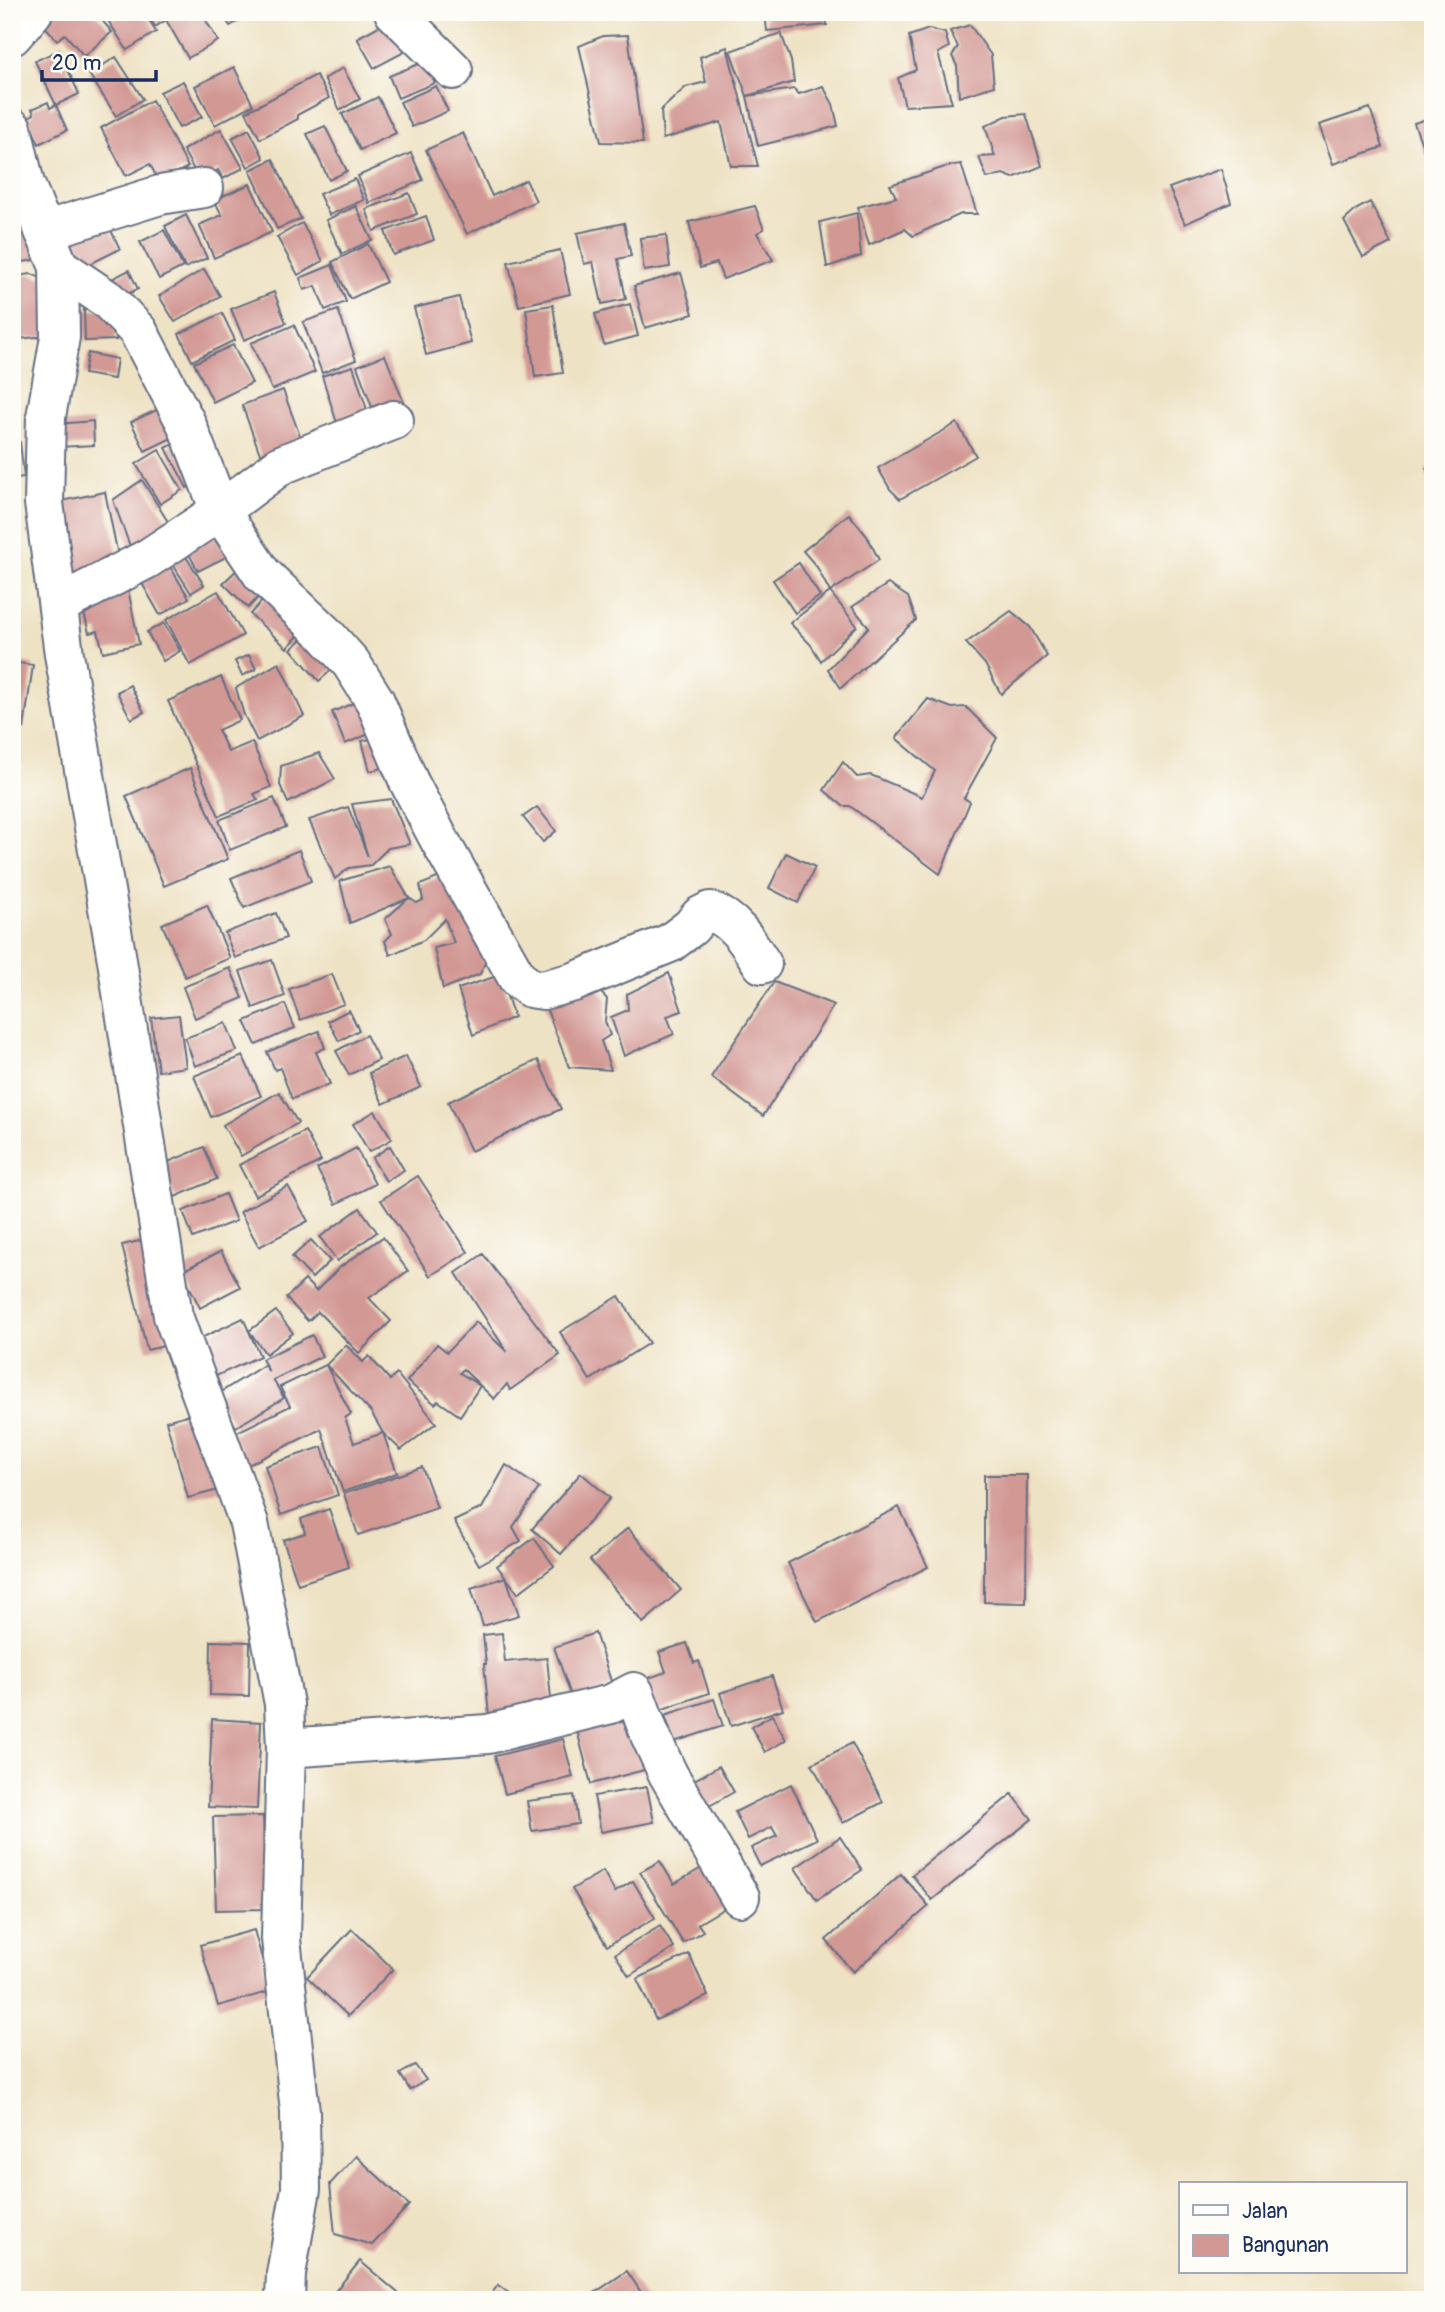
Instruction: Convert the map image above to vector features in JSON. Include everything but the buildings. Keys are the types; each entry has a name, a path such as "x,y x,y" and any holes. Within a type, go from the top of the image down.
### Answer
{"street":[{"path":"12,36 33,12"},
{"path":"394,12 453,69"},
{"path":"12,128 19,184 44,231 59,267 60,337 46,417 44,503 64,654 116,954 173,1316 249,1523 284,1704 286,1748 281,1939 300,2111 301,2189 286,2274 285,2300"},
{"path":"44,231 160,195 204,188"},
{"path":"59,267 108,300 138,331 186,423 220,511 262,574 326,635 351,663 375,701 409,782 440,841 518,979 530,988 543,990 574,982 670,943 709,911 728,920 737,928 762,964"},
{"path":"58,605 147,559 220,511 281,465 394,420"},
{"path":"286,1748 488,1734 611,1704 634,1692 668,1774 740,1897"}]}
